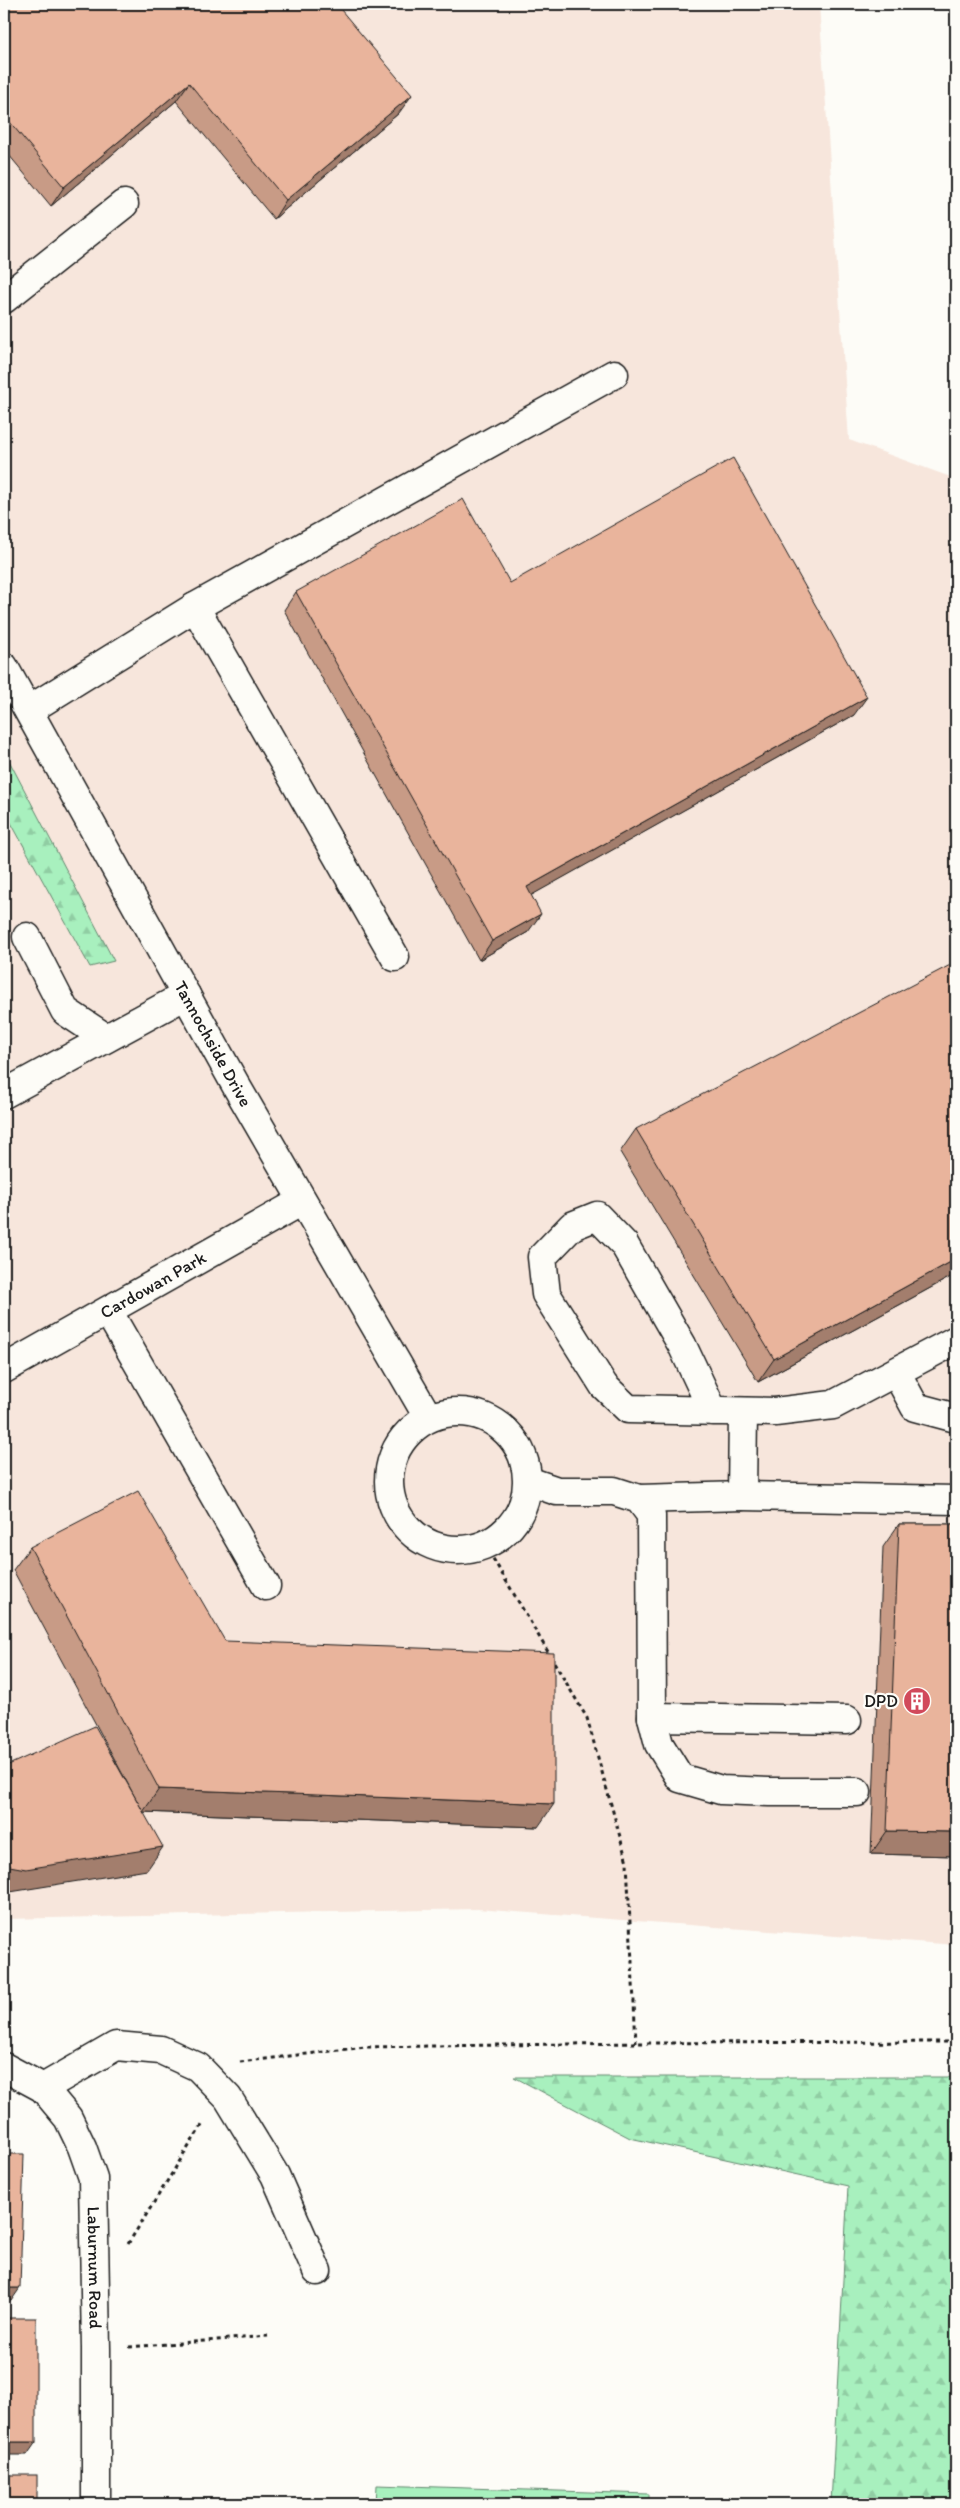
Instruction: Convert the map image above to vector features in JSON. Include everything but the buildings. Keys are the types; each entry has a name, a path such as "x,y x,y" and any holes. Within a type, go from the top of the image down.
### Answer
{"street":[{"path":"4,299 124,204"},
{"path":"29,710 196,607 614,374"},
{"path":"196,607 395,957"},
{"name":"Tannochside Drive","path":"4,667 302,1201 428,1417"},
{"path":"27,937 65,1011 106,1038"},
{"path":"4,1094 186,995"},
{"name":"Cardowan Park","path":"4,1369 302,1201"},
{"path":"714,1411 682,1345 624,1244 597,1216 572,1226 542,1257 546,1294 604,1386 628,1409 744,1412 775,1412 833,1404 956,1340"},
{"path":"108,1310 266,1586"},
{"path":"896,1372 915,1407 956,1418"},
{"path":"452,1411 476,1413 491,1419 511,1434 524,1457 528,1481 520,1514 506,1532 485,1546 461,1551 438,1548 416,1536 396,1512 389,1489 394,1453 407,1433 428,1417 452,1411"},
{"path":"742,1496 744,1412"},
{"path":"528,1481 558,1491 614,1490 639,1499 742,1496 956,1500"},
{"path":"639,1499 651,1515 653,1544 652,1717 659,1744 680,1778 721,1790 857,1792"},
{"path":"652,1717 847,1720"},
{"path":"43,2088 116,2046 161,2050 198,2067 223,2092 275,2175 317,2271"},
{"name":"Laburnum Road","path":"4,2066 43,2088 68,2118 82,2147 93,2178 96,2504"}],"path":[{"path":"485,1546 587,1718 627,1862 636,2043"},
{"path":"198,2067 366,2048 636,2043 956,2042"},
{"path":"126,2248 223,2092"},
{"path":"96,2349 268,2336"}],"shaded area":[{"path":"4,4 819,4 849,440 956,479 956,1945 477,1909 4,1919"}],"green space":[{"path":"4,751 114,961 90,967 4,810"},
{"path":"514,2077 956,2077 956,2504 831,2504 848,2186 630,2138"},
{"path":"377,2485 649,2494 649,2504 376,2504"}],"place":[{"name":"DPD","path":"917,1701"}]}
